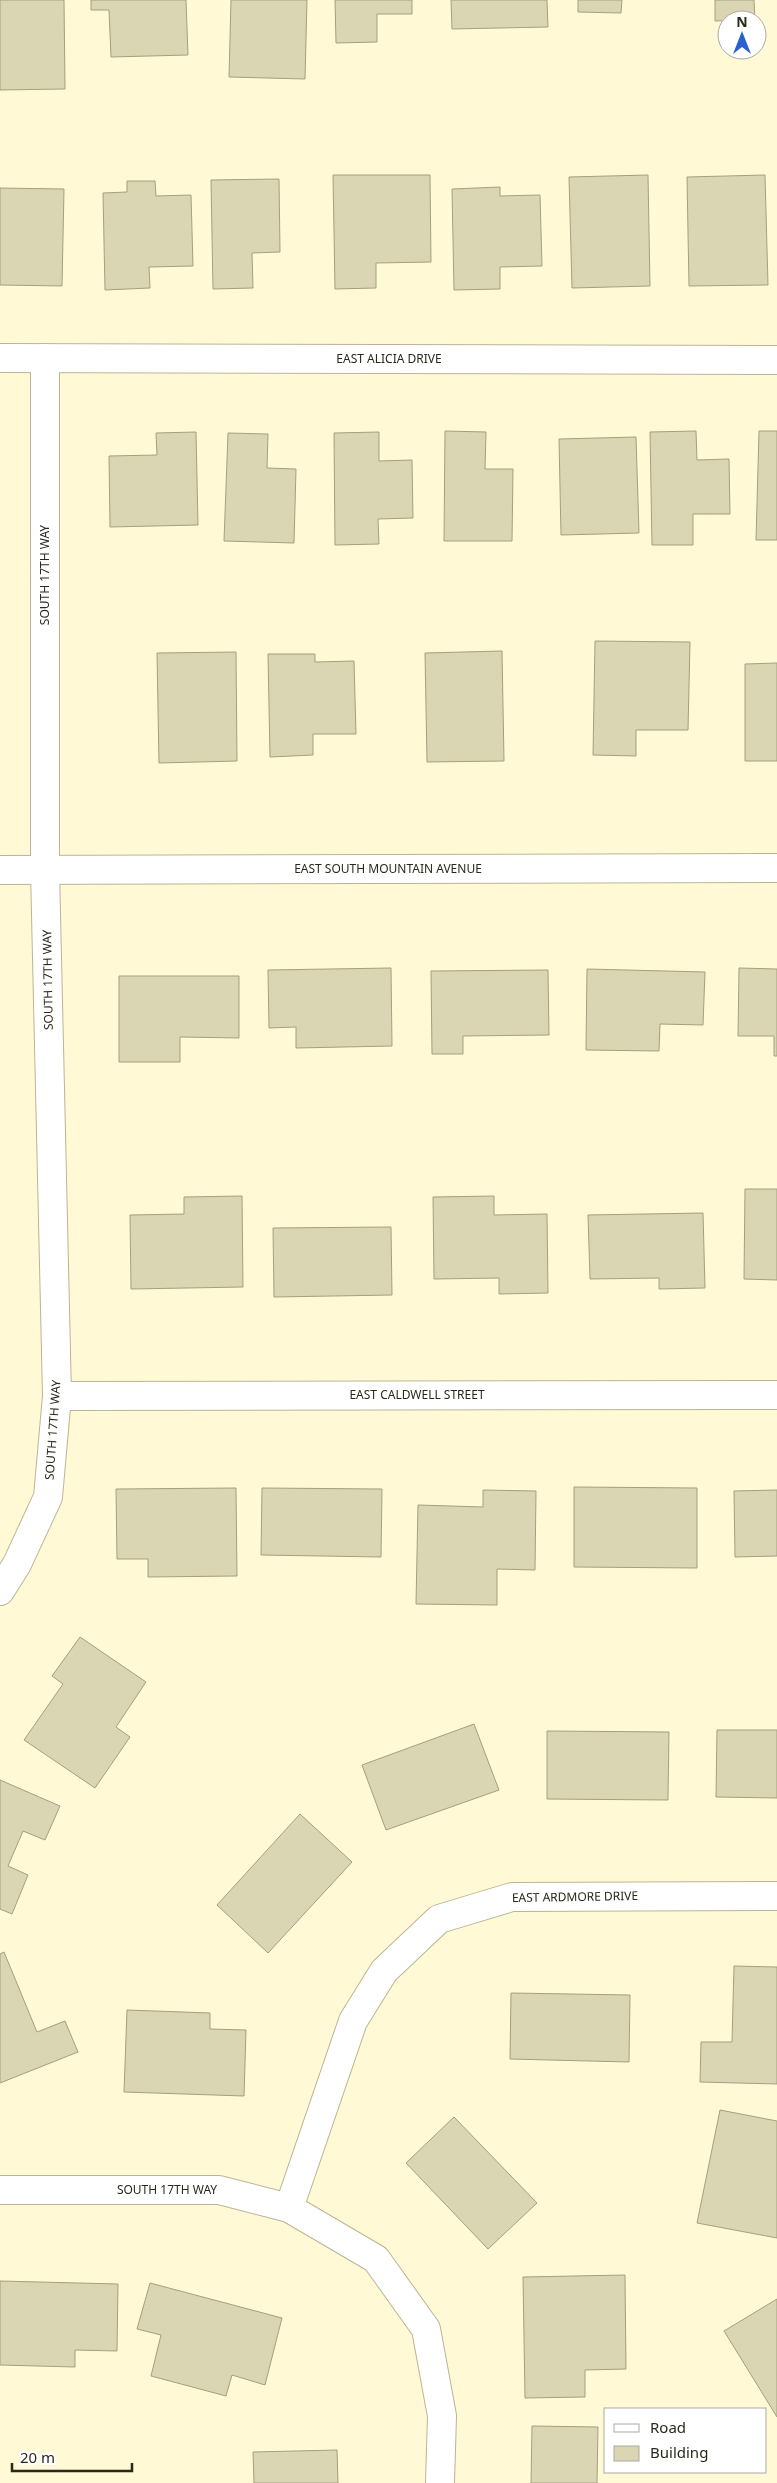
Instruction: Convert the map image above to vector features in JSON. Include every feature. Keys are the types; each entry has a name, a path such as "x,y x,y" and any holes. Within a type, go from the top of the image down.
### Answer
{"street":[{"name":"EAST ALICIA DRIVE","path":"0,358 777,360"},
{"name":"SOUTH 17TH WAY","path":"0,1591 17,1564 48,1497 57,1396 45,870 45,358"},
{"name":"EAST SOUTH MOUNTAIN AVENUE","path":"0,870 777,868"},
{"name":"EAST CALDWELL STREET","path":"57,1396 777,1395"},
{"name":"EAST ARDMORE DRIVE","path":"289,2208 353,2020 384,1971 439,1919 512,1897 777,1896"},
{"name":"SOUTH 17TH WAY","path":"0,2190 219,2190 289,2208 376,2259 426,2329 442,2416 440,2483"}],"building":[{"path":"0,0 64,0 65,89 0,90"},
{"path":"91,0 186,0 188,55 111,57 109,10 91,10"},
{"path":"231,0 307,0 305,79 229,77"},
{"path":"335,0 412,0 412,14 377,14 377,42 336,43"},
{"path":"451,0 547,0 548,27 452,29"},
{"path":"578,0 622,0 621,13 578,12"},
{"path":"715,0 754,0 754,10 717,10 717,21 715,21"},
{"path":"333,175 430,175 431,262 376,263 376,288 335,289"},
{"path":"648,175 650,286 572,288 569,177"},
{"path":"765,175 768,285 689,286 687,177"},
{"path":"279,179 280,252 252,253 253,288 213,289 211,180"},
{"path":"127,181 155,181 156,196 191,195 193,266 149,267 150,288 105,290 103,193 127,192"},
{"path":"500,187 500,196 540,195 542,266 500,267 500,289 454,290 452,189"},
{"path":"0,188 64,189 62,286 0,285"},
{"path":"445,431 486,432 485,469 513,469 512,541 444,541"},
{"path":"696,431 697,460 729,459 730,514 693,514 693,545 652,545 650,432"},
{"path":"759,431 777,431 777,540 756,540"},
{"path":"196,432 198,525 110,527 109,456 157,455 156,433"},
{"path":"379,432 379,461 412,460 413,518 378,519 379,544 335,545 334,433"},
{"path":"228,433 268,434 267,468 296,469 294,543 224,541"},
{"path":"636,437 639,533 561,535 559,439"},
{"path":"595,641 690,642 688,730 636,730 636,756 593,755"},
{"path":"502,651 504,761 427,762 425,653"},
{"path":"236,652 237,761 159,763 157,653"},
{"path":"268,654 315,654 315,662 354,661 356,734 313,734 313,755 270,757"},
{"path":"777,663 777,761 745,761 745,664"},
{"path":"391,968 392,1046 296,1048 296,1027 269,1028 268,970"},
{"path":"739,968 777,969 777,1056 774,1056 774,1036 738,1036"},
{"path":"587,969 705,972 703,1025 660,1024 659,1051 586,1050"},
{"path":"548,970 549,1035 463,1036 463,1054 432,1054 431,971"},
{"path":"119,976 239,976 239,1038 180,1037 180,1062 119,1062"},
{"path":"745,1189 777,1189 777,1280 744,1279"},
{"path":"242,1196 243,1287 131,1289 130,1215 184,1214 184,1197"},
{"path":"494,1196 494,1215 547,1214 548,1293 499,1294 499,1278 434,1279 433,1197"},
{"path":"703,1213 705,1288 659,1289 659,1278 590,1279 588,1215"},
{"path":"391,1227 392,1295 274,1297 273,1228"},
{"path":"574,1487 697,1488 697,1568 574,1567"},
{"path":"236,1488 237,1576 148,1577 148,1559 117,1559 116,1489"},
{"path":"262,1488 382,1489 381,1557 261,1555"},
{"path":"483,1490 536,1491 535,1570 497,1569 497,1605 416,1604 418,1505 483,1507"},
{"path":"777,1490 777,1556 735,1557 734,1491"},
{"path":"80,1637 146,1682 116,1727 130,1737 95,1788 24,1740 63,1684 52,1676"},
{"path":"474,1724 499,1790 386,1830 362,1765"},
{"path":"717,1730 777,1730 777,1798 716,1797"},
{"path":"547,1731 669,1732 668,1800 547,1799"},
{"path":"0,1780 60,1806 45,1840 23,1831 8,1866 28,1875 12,1914 0,1909"},
{"path":"300,1814 352,1862 268,1953 217,1905"},
{"path":"4,1952 37,2032 65,2021 78,2052 0,2083 0,1954"},
{"path":"734,1966 777,1967 777,2084 700,2082 701,2042 732,2042"},
{"path":"511,1993 630,1995 629,2062 510,2059"},
{"path":"127,2010 210,2013 210,2029 246,2030 244,2096 124,2092"},
{"path":"720,2110 777,2121 777,2238 697,2223"},
{"path":"454,2117 537,2203 488,2249 406,2163"},
{"path":"625,2275 626,2369 585,2370 585,2397 525,2398 523,2277"},
{"path":"0,2281 118,2284 117,2351 75,2350 75,2367 0,2365"},
{"path":"150,2283 282,2318 265,2385 232,2375 226,2396 151,2376 161,2335 137,2329"},
{"path":"777,2299 777,2417 724,2331"},
{"path":"532,2426 598,2427 597,2483 531,2483"},
{"path":"337,2450 338,2483 254,2483 253,2452"}]}
